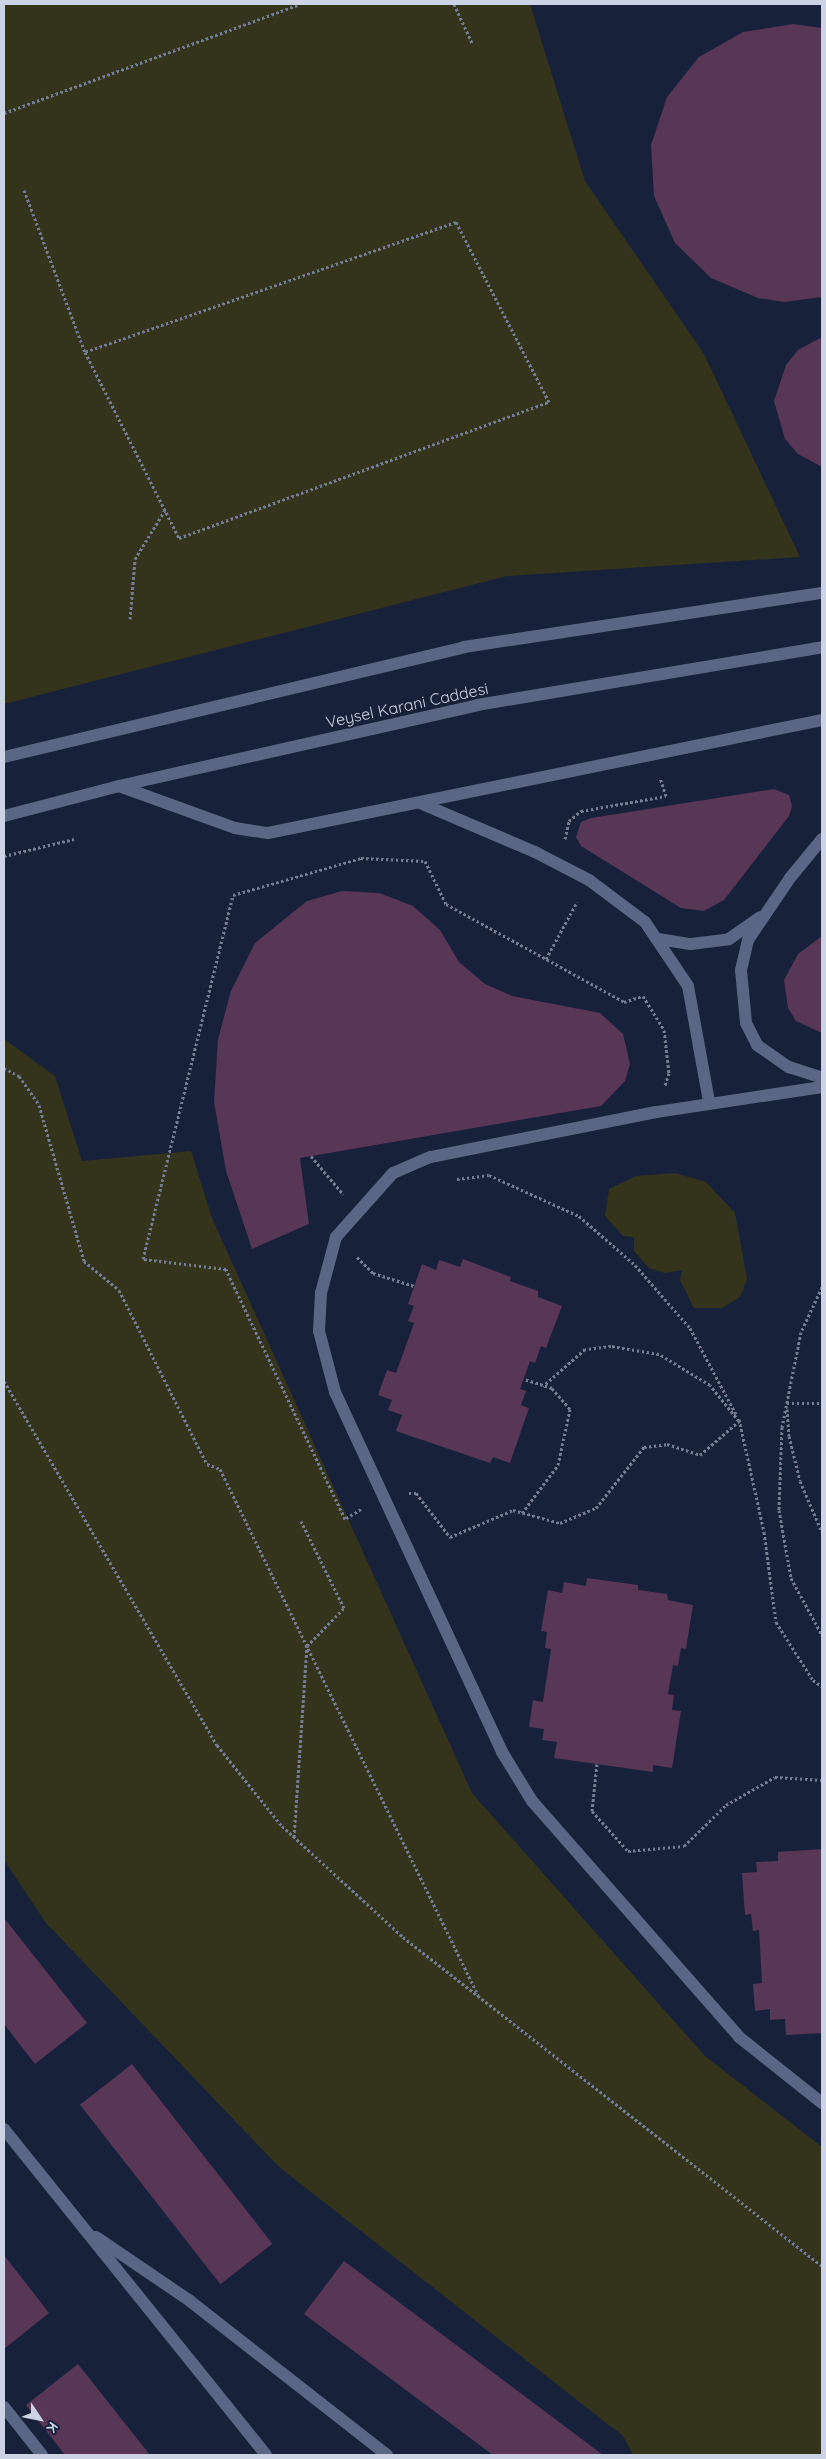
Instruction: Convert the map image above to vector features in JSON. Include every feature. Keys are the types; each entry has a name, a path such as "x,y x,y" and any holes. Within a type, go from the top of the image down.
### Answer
{"street":[{"path":"4,757 464,647 822,592"},
{"name":"Veysel Karani Caddesi","path":"4,816 119,786 477,705 822,647"},
{"path":"119,786 236,828 268,833 420,804 822,720"},
{"path":"420,804 535,852 589,880 645,922 688,986 709,1102"},
{"path":"822,839 748,940 740,970 746,1024 757,1045 789,1067 822,1078"},
{"path":"658,939 691,944 729,939 767,913"},
{"path":"822,1087 709,1102 430,1157 393,1173 336,1237 321,1292 319,1331 335,1392 502,1752 532,1801 739,2037 822,2103"},
{"path":"4,2129 266,2455"},
{"path":"84,2229 190,2301 387,2455"},
{"path":"4,2406 42,2455"}],"path":[{"path":"4,113 300,4"},
{"path":"454,4 473,45"},
{"path":"24,190 85,352 179,538 549,402 456,222 85,352"},
{"path":"130,619 136,559 165,509"},
{"path":"568,847 565,839 569,821 581,811 666,796 652,755"},
{"path":"4,856 74,839"},
{"path":"546,959 589,880"},
{"path":"4,1068 19,1076 40,1105 84,1261 119,1290 207,1464 220,1469 480,1997"},
{"path":"311,1156 358,1211"},
{"path":"450,1180 489,1176 579,1216 635,1264 690,1328 739,1421 764,1532 776,1622 814,1680 822,1686"},
{"path":"358,1246 355,1254 373,1273 414,1286"},
{"path":"822,1287 821,1293 802,1332 787,1403 779,1510 791,1578 822,1635"},
{"path":"543,1386 585,1349 611,1346 659,1354 710,1385 739,1421"},
{"path":"522,1513 558,1465 570,1409 552,1388 524,1379"},
{"path":"4,1381 216,1745 294,1837 403,1937 822,2266"},
{"path":"787,1403 822,1403"},
{"path":"787,1403 789,1436 800,1481 822,1532"},
{"path":"294,1837 307,1646 344,1608 301,1520"},
{"path":"597,1764 592,1811 628,1851 684,1846 726,1806 775,1777 822,1780"}],"green space":[{"path":"4,4 530,4 585,181 704,354 800,557 507,576 4,704"},
{"path":"4,1039 55,1076 82,1161 191,1151 212,1218 472,1793 705,2056 822,2147 822,2455 633,2455 623,2436 279,2167 46,1923 4,1860"},
{"path":"675,1173 706,1182 735,1213 747,1279 740,1297 722,1308 694,1308 680,1280 682,1270 665,1273 649,1268 634,1251 634,1237 623,1236 605,1216 609,1189 636,1176"}],"building":[{"path":"793,24 822,28 822,297 784,302 758,298 711,278 675,243 654,196 651,145 667,97 699,57 743,32"},
{"path":"822,337 822,467 798,454 785,439 774,401 786,365 798,350"},
{"path":"774,789 789,795 792,806 789,816 724,900 704,911 681,908 581,846 576,837 581,822 591,818"},
{"path":"342,891 379,893 413,906 440,930 459,962 485,984 512,996 600,1013 623,1034 630,1064 625,1081 601,1106 300,1158 309,1224 252,1249 226,1171 214,1102 218,1039 231,991 255,943 307,901"},
{"path":"822,936 822,1033 796,1021 788,1008 784,980 798,954"},
{"path":"463,1259 511,1277 510,1281 538,1291 538,1297 562,1306 546,1348 541,1346 535,1363 530,1361 520,1389 526,1391 521,1405 529,1408 510,1463 493,1457 490,1463 396,1431 402,1415 388,1410 392,1400 378,1395 387,1370 396,1373 414,1323 408,1321 414,1306 408,1304 422,1264 436,1270 439,1260 460,1267"},
{"path":"587,1578 638,1585 638,1590 667,1594 668,1600 693,1605 686,1649 681,1648 678,1666 673,1665 668,1694 674,1695 672,1710 681,1711 672,1768 653,1765 653,1772 554,1758 557,1742 542,1740 544,1729 529,1727 533,1700 543,1702 551,1649 545,1648 547,1632 541,1631 548,1590 562,1593 564,1582 586,1586"},
{"path":"822,1849 822,2033 786,2035 785,2019 770,2020 770,2009 755,2011 753,1984 762,1983 759,1930 753,1931 751,1914 745,1915 742,1873 757,1872 756,1862 778,1861 778,1852"},
{"path":"4,1918 87,2023 35,2064 4,2024"},
{"path":"132,2064 272,2244 220,2284 80,2105"},
{"path":"4,2255 49,2313 4,2349"},
{"path":"344,2261 603,2455 493,2455 304,2314"},
{"path":"78,2364 150,2455 65,2455 26,2405"}]}
